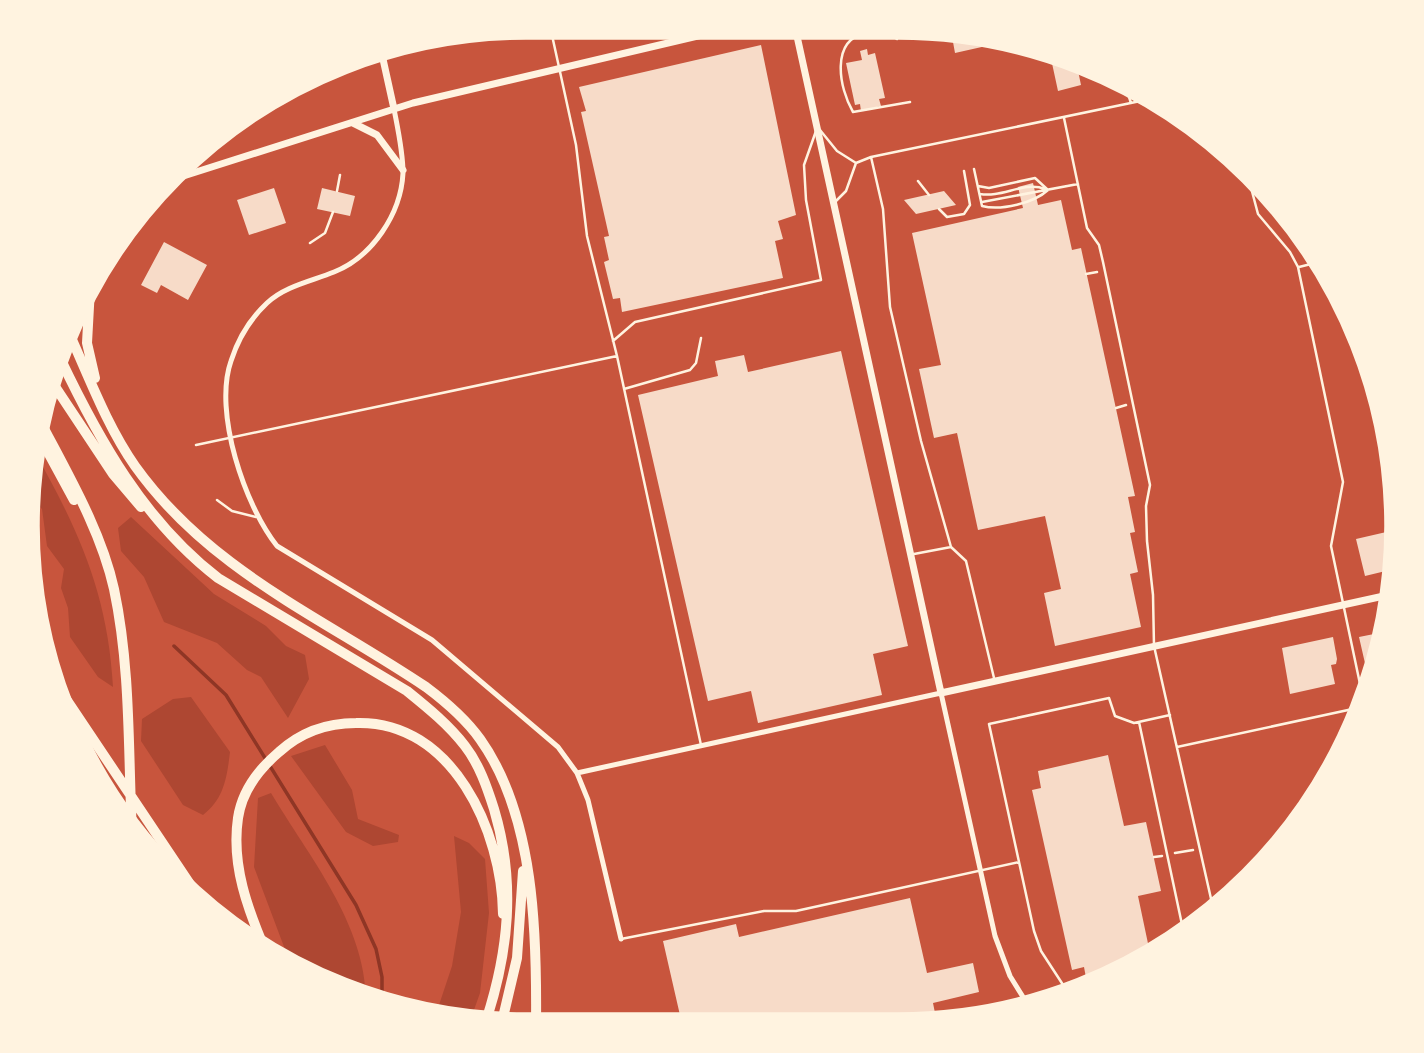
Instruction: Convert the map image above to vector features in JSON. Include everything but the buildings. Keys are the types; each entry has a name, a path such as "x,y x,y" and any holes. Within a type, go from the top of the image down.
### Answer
{"highway":[{"path":"89,312 87,343 105,412"},
{"path":"74,344 105,412 134,465 184,526 240,571 426,687 466,722 495,763 505,788 532,890 536,937 536,1014"},
{"path":"65,368 92,424 123,474 166,530"},
{"path":"58,391 128,495 192,558 218,578 407,691 441,720 466,748 488,790 504,841 509,888 503,954 488,1012"},
{"path":"47,435 74,485 113,587 124,670 131,812"},
{"path":"45,447 99,547"},
{"path":"77,716 183,874"},
{"path":"260,935 244,893 237,847 238,816 257,773 298,736 319,728 366,722 392,728 417,739 435,752 458,775 486,827 502,901 503,954"},
{"path":"504,1013 517,958 524,859"}],"street":[{"path":"188,175 394,110 688,38"},
{"path":"797,38 995,936 1010,976 1024,998"},
{"path":"383,60 403,170 395,206 386,227 366,252 337,271 279,294 244,330 230,363 226,401 240,474 256,517 277,546 441,648 558,747 577,774 588,800 621,939"},
{"path":"354,122 377,135 403,170"},
{"path":"577,774 1380,597"}],"lane":[{"path":"552,38 576,145 587,236 617,356 701,745"},
{"path":"852,38 841,54 841,66 853,112 910,102"},
{"path":"1128,97 1130,103"},
{"path":"833,205 846,191 856,163 871,157 1137,102"},
{"path":"1064,118 1087,228 1099,245 1103,262 1150,485 1146,506 1154,646 1211,900"},
{"path":"613,341 635,322 821,280 806,200 804,165 816,126"},
{"path":"816,126 828,143 856,163"},
{"path":"871,157 884,209 890,307 921,441 951,547 966,561 995,681"},
{"path":"974,169 981,202 1078,184"},
{"path":"939,209 947,217 964,214 970,205 964,171"},
{"path":"337,191 340,175"},
{"path":"978,186 989,188 1035,178 1048,190"},
{"path":"918,181 929,195"},
{"path":"979,193 990,196 1037,186 1048,190"},
{"path":"1252,191 1258,214 1290,252 1298,267 1343,482 1331,546 1359,685"},
{"path":"310,243 325,233 333,212"},
{"path":"1298,267 1309,264"},
{"path":"624,389 690,370 696,363 701,338"},
{"path":"196,445 617,356"},
{"path":"217,500 232,511 256,517"},
{"path":"911,555 951,547"},
{"path":"1063,985 1041,951 989,724 1109,698 1115,716 1139,722 1170,715"},
{"path":"1177,747 1350,708"},
{"path":"1139,722 1182,923"},
{"path":"621,939 764,911 796,911 1019,862"}],"path":[{"path":"1087,274 1097,272"},
{"path":"1116,408 1126,405"},
{"path":"1154,857 1199,849"}],"shaded area":[{"path":"43,467 65,508 98,593 105,622 113,687 98,677 70,637 68,608 61,588 64,569 47,546 42,509 39,506"},
{"path":"131,517 214,594 266,626 286,646 305,655 309,679 288,718 261,677 247,670 217,643 164,622 144,577 121,551 118,528"},
{"path":"191,697 230,752 226,779 220,795 203,815 183,805 141,741 142,719 173,699"},
{"path":"325,745 352,790 358,819 399,835 398,842 373,846 346,832 291,756"},
{"path":"271,793 332,892 356,944 365,987 286,951 254,867 258,798"},
{"path":"454,836 469,843 485,859 489,913 480,993 474,1011 439,1006 452,966 461,912"}],"waterway":[{"path":"174,646 226,695 356,905 376,949 382,977 382,993"}]}
